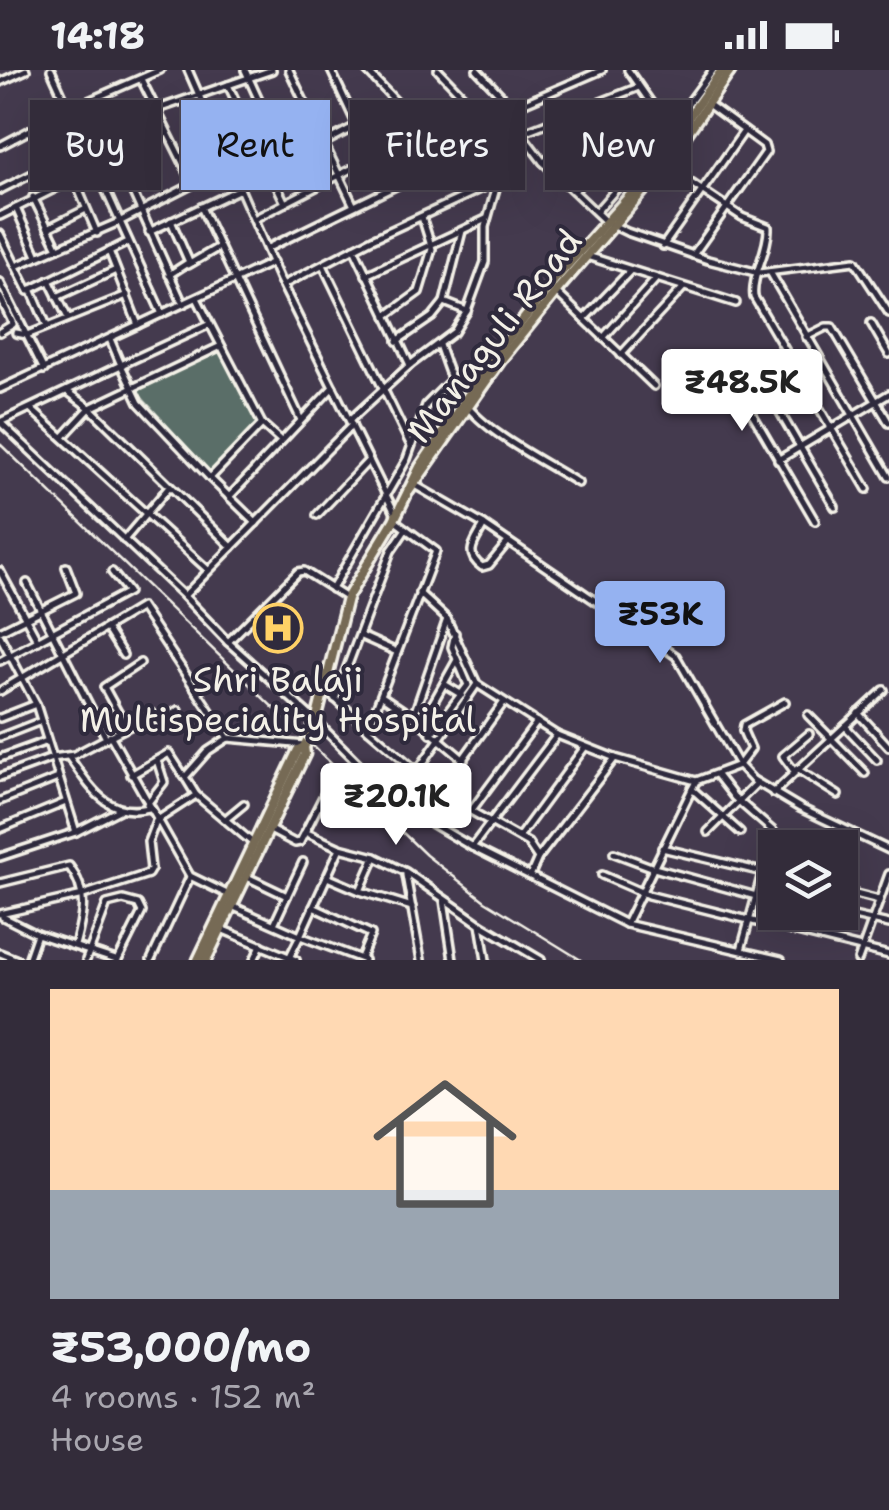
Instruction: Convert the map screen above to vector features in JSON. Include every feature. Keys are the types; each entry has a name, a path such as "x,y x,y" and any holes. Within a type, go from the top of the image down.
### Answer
{"main road":[{"name":"Managuli Road","path":"691,117 726,71"},
{"name":"Managuli Road","path":"411,487 548,286 639,190"},
{"name":"Managuli Road","path":"202,960 298,750 316,721 347,598 420,467 610,224"},
{"name":"Managuli Road","path":"202,960 305,754 304,746"}],"street":[{"path":"5,70 9,78"},
{"path":"0,82 26,70"},
{"path":"51,70 65,100"},
{"path":"93,100 160,70"},
{"path":"188,70 202,100"},
{"path":"245,70 258,100"},
{"path":"161,108 272,70"},
{"path":"289,70 302,100"},
{"path":"331,70 350,111"},
{"path":"366,70 393,100"},
{"path":"438,70 465,100"},
{"path":"477,70 505,100"},
{"path":"525,103 602,70"},
{"path":"628,70 648,100"},
{"path":"691,107 712,70"},
{"path":"140,79 150,100"},
{"path":"228,86 235,100"},
{"path":"525,131 638,87"},
{"path":"693,255 766,152 764,146 704,101"},
{"path":"161,122 181,160"},
{"path":"664,246 744,130"},
{"path":"0,146 30,131"},
{"path":"161,136 167,133"},
{"path":"525,138 544,162 610,224 664,246 759,273 855,261 889,313"},
{"path":"330,160 353,204"},
{"path":"254,219 350,171"},
{"path":"0,190 30,175"},
{"path":"691,185 728,209 768,227 753,285 754,297 867,489"},
{"path":"16,266 97,233 181,189"},
{"path":"0,216 47,190"},
{"path":"78,190 97,233"},
{"path":"106,190 162,314"},
{"path":"131,190 183,304"},
{"path":"149,232 233,190"},
{"path":"240,190 395,518 436,551 368,730"},
{"path":"278,190 284,204"},
{"path":"268,248 385,190"},
{"path":"283,286 354,248 481,190"},
{"path":"184,596 381,390 459,327 485,262 487,219 496,190"},
{"path":"596,212 615,190"},
{"path":"33,197 58,248"},
{"path":"201,207 300,420"},
{"path":"16,208 37,256"},
{"path":"48,228 86,209"},
{"path":"386,316 419,292 432,246 422,217"},
{"path":"366,275 487,219"},
{"path":"171,220 188,264"},
{"path":"397,341 432,317 444,302 462,231"},
{"path":"0,234 28,291 128,242"},
{"path":"169,276 219,247"},
{"path":"354,248 410,365"},
{"path":"109,251 138,325"},
{"path":"588,256 736,303"},
{"path":"0,388 272,262"},
{"path":"323,265 411,446"},
{"path":"57,297 116,270"},
{"path":"584,319 630,271"},
{"path":"770,272 889,477"},
{"path":"604,338 656,279"},
{"path":"49,280 68,319"},
{"path":"0,282 13,324 0,332"},
{"path":"621,354 683,288"},
{"path":"31,289 48,326"},
{"path":"556,292 654,386"},
{"path":"16,333 27,335 127,294"},
{"path":"197,298 262,424 281,442"},
{"path":"3,300 27,335 44,370"},
{"path":"444,302 468,312"},
{"path":"871,323 889,354"},
{"path":"210,324 0,422 228,642 316,721 398,804 472,847 626,924 781,960"},
{"path":"806,338 826,327 832,328 889,423"},
{"path":"110,339 139,402 256,523"},
{"path":"63,437 90,408 222,346"},
{"path":"439,346 466,404 496,430 578,483"},
{"path":"796,373 746,404 815,521"},
{"path":"332,589 409,454 426,405 452,379"},
{"path":"229,497 333,387"},
{"path":"767,390 835,507"},
{"path":"68,391 232,546"},
{"path":"778,460 889,394"},
{"path":"31,408 208,570"},
{"path":"210,478 262,424"},
{"path":"409,454 420,467"},
{"path":"318,515 369,460"},
{"path":"124,540 170,487"},
{"path":"411,487 484,525 676,656 738,765 756,783 889,850"},
{"path":"484,525 471,552 473,560 482,567 489,565 508,542"},
{"path":"335,699 391,551 406,529"},
{"path":"66,567 76,593 0,633 36,704 76,832"},
{"path":"0,571 38,641"},
{"path":"0,661 129,592 112,572"},
{"path":"228,642 298,572 347,598"},
{"path":"28,583 108,736 190,876 274,924 362,960 371,934 313,906"},
{"path":"420,593 447,618 478,684 557,735 615,758 696,781 738,765 752,749 744,725 784,702"},
{"path":"0,691 143,608 228,738"},
{"path":"413,717 447,618"},
{"path":"106,628 123,655"},
{"path":"431,734 468,684 452,644 455,632"},
{"path":"361,636 397,652"},
{"path":"429,710 458,658"},
{"path":"126,726 104,687 140,663"},
{"path":"444,684 462,695"},
{"path":"398,804 407,798 416,773 478,684"},
{"path":"324,689 416,773 471,811 528,843 538,858"},
{"path":"772,793 884,690"},
{"path":"381,695 464,760"},
{"path":"407,798 430,802 442,792 504,702"},
{"path":"0,718 36,704"},
{"path":"0,777 52,758 69,757 126,726 154,714 159,722 178,710"},
{"path":"858,713 889,746"},
{"path":"808,716 865,773"},
{"path":"0,737 41,722"},
{"path":"471,811 537,722"},
{"path":"845,725 877,760"},
{"path":"809,734 783,756 796,770 838,796"},
{"path":"472,847 557,735"},
{"path":"185,776 208,751 228,738 304,746"},
{"path":"0,758 47,740"},
{"path":"518,838 585,747"},
{"path":"131,775 168,754 173,755 196,795 254,844"},
{"path":"69,757 93,788 119,810"},
{"path":"530,875 538,858 615,758"},
{"path":"0,856 76,832 119,810 148,806 164,782 158,760"},
{"path":"716,774 738,801 771,830"},
{"path":"0,801 58,778"},
{"path":"267,829 298,844 332,780 344,786 340,801 350,816"},
{"path":"626,924 696,781"},
{"path":"708,832 756,783"},
{"path":"692,789 740,832"},
{"path":"0,916 148,874 148,842 156,821 196,795"},
{"path":"0,819 2,829 66,802"},
{"path":"226,819 244,804"},
{"path":"305,832 406,872 480,924 541,960"},
{"path":"220,929 291,959 340,848"},
{"path":"662,848 758,871"},
{"path":"614,854 756,896"},
{"path":"360,890 375,857"},
{"path":"274,924 303,862"},
{"path":"0,882 69,866 83,895 84,912 75,945"},
{"path":"406,872 421,960"},
{"path":"858,960 889,874"},
{"path":"151,960 190,876"},
{"path":"245,876 287,896"},
{"path":"602,876 641,892 889,955"},
{"path":"327,877 412,908"},
{"path":"741,950 758,888"},
{"path":"858,895 879,900"},
{"path":"0,916 37,934 91,949 117,960 142,912 138,904 123,900 108,904 91,949 86,960"},
{"path":"444,900 453,960"},
{"path":"858,917 889,924"},
{"path":"480,924 486,960"},
{"path":"28,960 37,934"},
{"path":"254,960 260,946"},
{"path":"2,956 18,960"}],"green space":[{"path":"220,351 259,423 211,474 135,390"}],"railway":[{"path":"0,444 426,855 485,901 581,960"}],"place":[{"name":"Shri Balaji Multispeciality Hospital","path":"278,628"}]}
